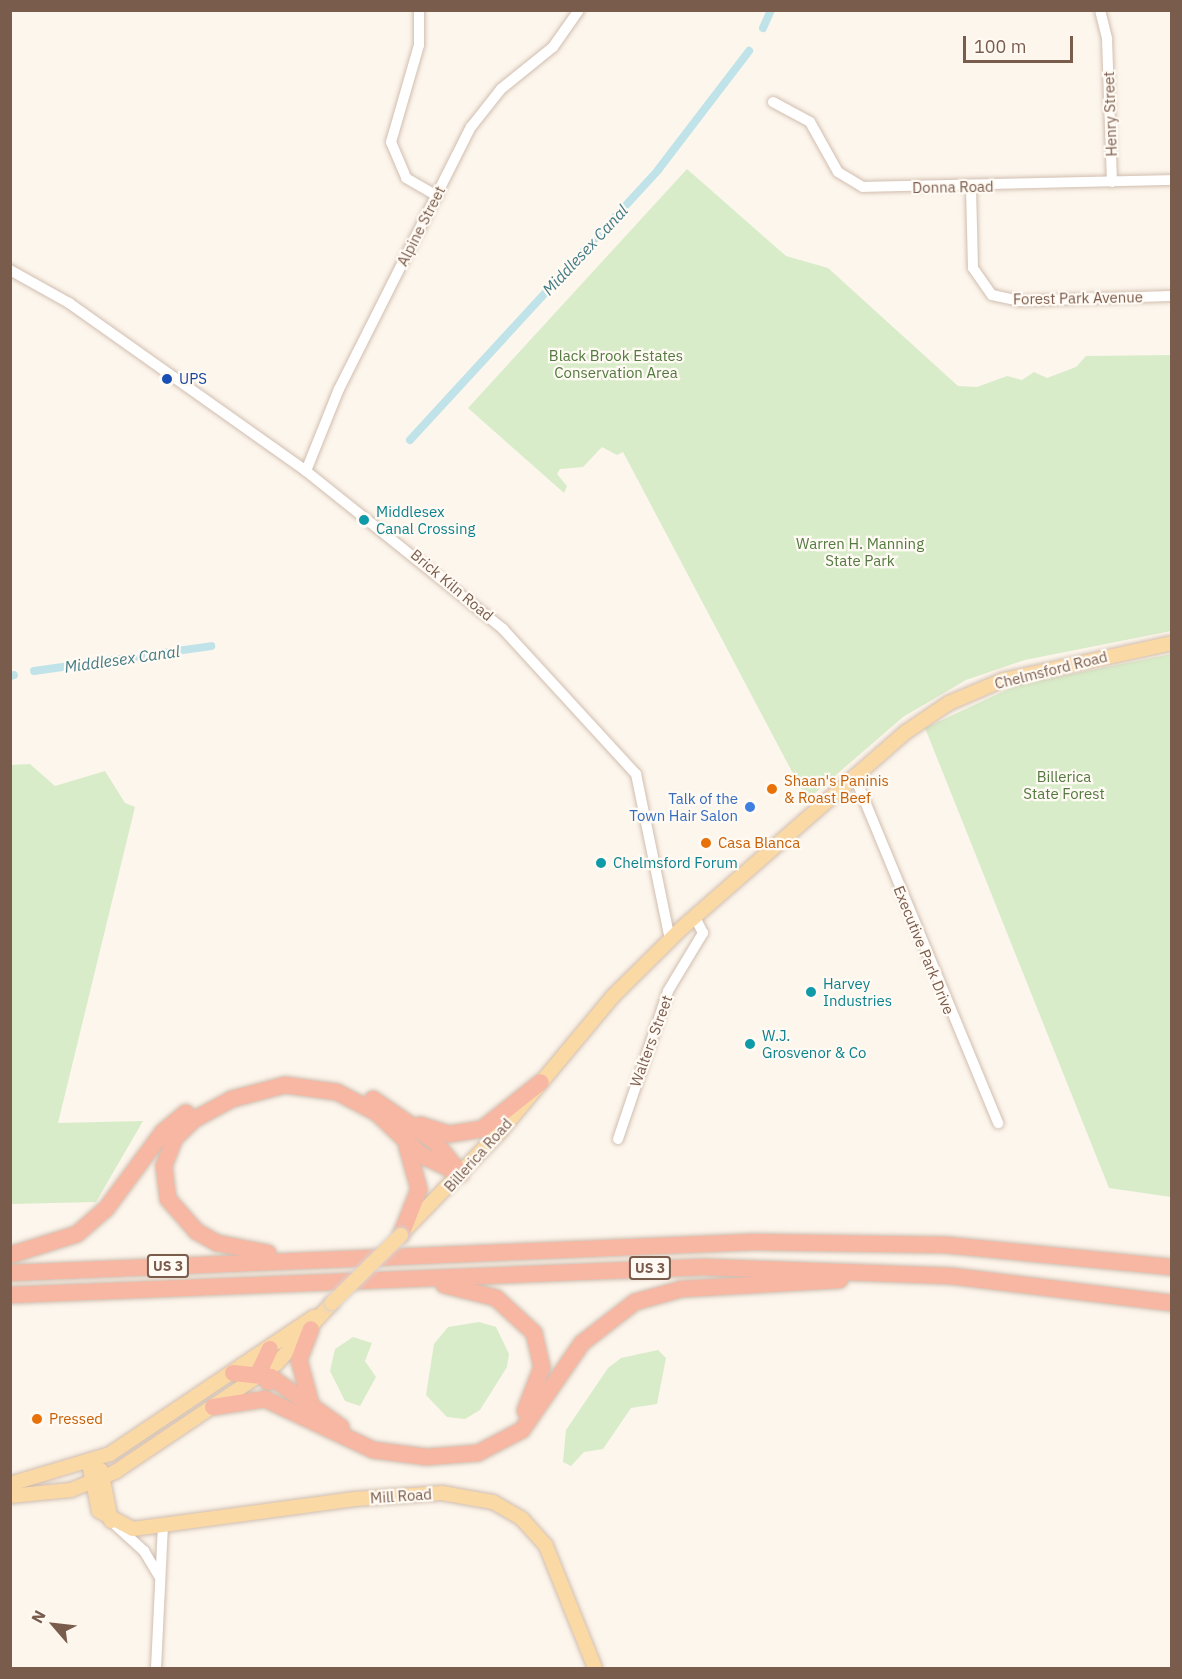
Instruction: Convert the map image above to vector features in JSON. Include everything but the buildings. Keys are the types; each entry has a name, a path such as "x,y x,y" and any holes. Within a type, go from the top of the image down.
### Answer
{"highway":[{"path":"10,1255 77,1234 106,1209 171,1125 250,1082 294,1075 334,1081 402,1118 435,1142 461,1174"},
{"path":"402,1118 442,1132 471,1133 496,1122 541,1082"},
{"path":"326,1259 248,1251 197,1232 174,1209 164,1179 175,1138 195,1119 232,1099 292,1085 353,1098 404,1140 461,1174"},
{"path":"401,1234 420,1184 404,1140"},
{"name":"US 3","path":"10,1273 326,1259 832,1242 984,1247 1172,1267"},
{"name":"US 3","path":"10,1295 704,1267 924,1275 1172,1303"},
{"path":"213,1407 255,1398 299,1415 373,1450 427,1457 478,1454 522,1430 582,1343 612,1315 646,1298 682,1289 924,1275"},
{"path":"233,1373 262,1373 317,1412 378,1442 450,1448 479,1443 508,1430 536,1393 542,1367 539,1345 516,1311 463,1287 377,1280"},
{"path":"311,1329 299,1360 305,1392 317,1412"},
{"path":"262,1373 270,1348"},
{"path":"262,1373 299,1415"}],"main road":[{"name":"Chelmsford Road","path":"613,996 694,915 912,727 978,689 1031,672 1172,643"},
{"name":"Billerica Road","path":"10,1496 97,1481 262,1373 311,1329 332,1303 461,1174 613,996"},
{"name":"Billerica Road","path":"10,1484 94,1461 233,1373 332,1303"},
{"path":"94,1461 99,1511 111,1521"},
{"name":"Mill Road","path":"111,1521 133,1529 346,1500 442,1493 485,1500 522,1520 546,1546 595,1668"}],"street":[{"path":"419,10 419,45 391,148 406,178 437,196"},
{"name":"Alpine Street","path":"306,471 339,389 484,107 553,47 579,10"},
{"name":"Henry Street","path":"1100,10 1107,39 1112,182"},
{"name":"Donna Road","path":"773,102 810,122 838,172 853,184 971,187 1172,180"},
{"name":"Forest Park Avenue","path":"971,187 973,268 992,295 1020,301 1172,296"},
{"name":"Brick Kiln Road","path":"10,270 69,303 306,471 490,617 622,753 641,786 670,940"},
{"name":"Executive Park Drive","path":"854,775 998,1123"},
{"name":"Walters Street","path":"618,1139 668,991 703,933 694,915"},
{"path":"111,1521 149,1557 160,1581"},
{"path":"156,1668 164,1526"}],"green space":[{"name":"Warren H. Manning State Park","path":"687,169 786,256 828,268 958,386 977,387 1007,376 1022,380 1034,372 1047,378 1076,367 1086,356 1171,355 1171,631 1025,660 966,680 903,717 807,800 623,452 617,455 602,447 583,467 560,469 557,474 567,486 564,493 468,408"},
{"name":"Billerica State Forest","path":"1172,654 1171,1197 1109,1188 925,728 1017,685"},
{"path":"30,764 55,786 105,771 125,803 135,807 58,1123 143,1121 96,1202 11,1204 10,765"},
{"path":"479,1322 496,1327 509,1354 507,1367 480,1410 465,1419 447,1417 426,1395 434,1344 448,1327"},
{"path":"353,1337 372,1343 365,1361 376,1377 360,1406 345,1401 330,1371 335,1349"},
{"path":"658,1350 666,1358 657,1404 631,1408 603,1449 584,1452 571,1466 563,1462 566,1430 608,1368 621,1358"}],"waterway":[{"name":"Middlesex Canal","path":"763,28 771,10"},
{"name":"Middlesex Canal","path":"410,440 658,170 749,51"},
{"name":"Middlesex Canal","path":"34,671 211,646"},
{"name":"Middlesex Canal","path":"10,676 14,675"}],"place":[{"name":"UPS","path":"167,379"},
{"name":"Middlesex Canal Crossing","path":"364,520"},
{"name":"Shaan's Paninis & Roast Beef","path":"772,789"},
{"name":"Talk of the Town Hair Salon","path":"750,807"},
{"name":"Casa Blanca","path":"706,843"},
{"name":"Chelmsford Forum","path":"601,863"},
{"name":"Harvey Industries","path":"811,992"},
{"name":"W.J. Grosvenor & Co","path":"750,1044"},
{"name":"Pressed","path":"37,1419"}],"park label":[{"name":"Black Brook Estates Conservation Area","path":"616,364"}]}
